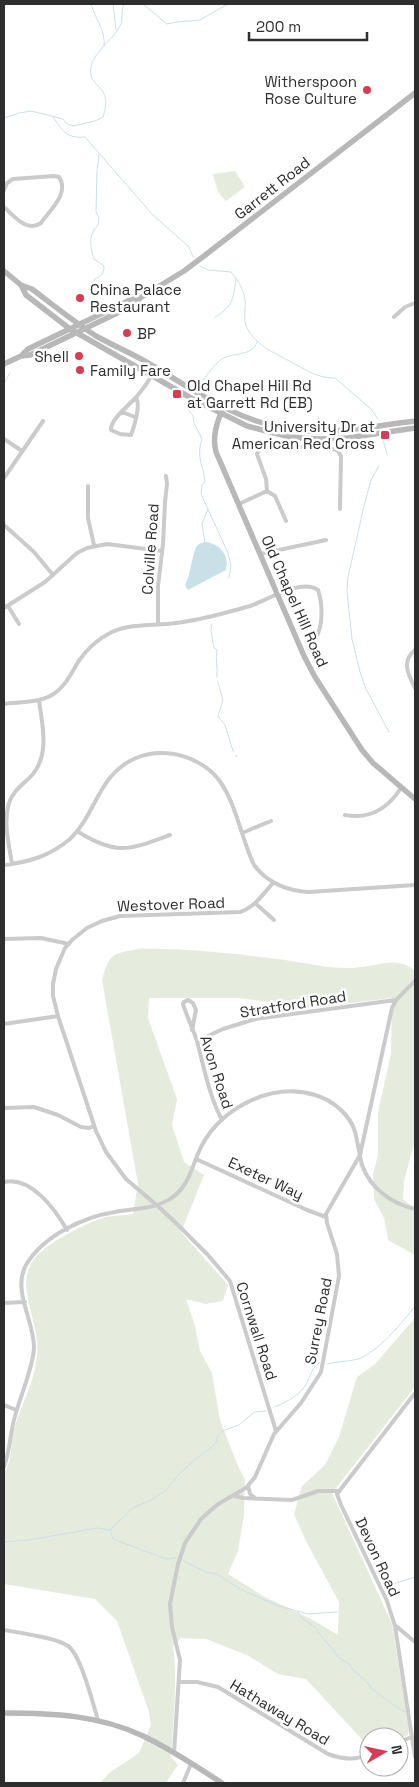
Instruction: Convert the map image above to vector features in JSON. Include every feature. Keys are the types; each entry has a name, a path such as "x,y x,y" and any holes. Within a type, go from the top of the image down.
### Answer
{"main road":[{"name":"Garrett Road","path":"4,364 21,356 30,355 136,304 140,298 191,265 415,93"},
{"path":"4,271 21,285 32,289 96,336 151,365 222,411 258,422 301,430 343,430 415,420"},
{"path":"21,285 26,295 76,333 247,426 304,438 347,438 415,428"},
{"name":"Garrett Road","path":"21,356 28,349 132,299 140,298"},
{"name":"Old Chapel Hill Road","path":"222,411 214,436 215,447 301,650 315,676 373,764 415,799"},
{"path":"4,1713 64,1714 98,1720 142,1735 222,1783"}],"street":[{"path":"4,190 7,183 15,178 54,176 59,177 62,182 60,196 37,226 26,225 4,207"},
{"path":"394,317 405,306 415,303"},
{"path":"136,398 139,402 135,417 136,421 131,435 116,433 110,428 136,398 152,374"},
{"path":"122,412 135,417"},
{"path":"4,478 43,421"},
{"path":"4,439 22,451"},
{"path":"286,521 275,496 268,491 266,479 257,454 261,447 270,443 308,448 331,448 338,451 341,456 340,509"},
{"name":"Colville Road","path":"158,624 158,586 167,484 166,476"},
{"path":"88,486 88,518 94,546"},
{"path":"239,504 268,491"},
{"path":"4,525 34,552 53,575"},
{"path":"260,554 326,540"},
{"path":"19,624 6,607 53,575 77,553 94,546 115,544 162,551"},
{"path":"4,704 39,700 60,690 84,654 100,639 123,628 189,621 249,606 292,589 310,586 318,590 321,598 320,630 316,638"},
{"path":"415,650 408,658 406,664 407,672 415,688"},
{"path":"12,864 6,824 9,801 32,774 42,756 44,741 39,700"},
{"path":"4,865 29,862 61,846 77,831 103,786 117,770 140,757 166,753 196,761 218,779 227,794 254,865 273,883 298,892 415,885"},
{"path":"346,815 363,816 378,812 391,802 401,788"},
{"path":"4,799 9,801"},
{"path":"242,832 272,821"},
{"path":"77,831 99,844 125,849 138,847 170,835"},
{"path":"273,883 256,904 274,920"},
{"name":"Westover Road","path":"157,1206 120,1173 102,1146 94,1126 53,996 54,978 60,959 69,944 83,930 111,917 232,912 247,910 256,904"},
{"path":"4,939 41,938 69,944"},
{"path":"326,1217 327,1212 360,1155 388,1022 396,1000 415,981"},
{"name":"Avon Road","path":"192,1030 196,1010 193,1003 188,1000 183,1004 222,1120"},
{"name":"Stratford Road","path":"197,1041 223,1028 255,1019 396,1000"},
{"path":"4,1024 58,1016"},
{"path":"4,1468 16,1410 32,1360 34,1347 22,1284 27,1264 47,1242 67,1230 102,1214 157,1206 172,1197 184,1186 204,1143 222,1120 239,1107 262,1097 292,1092 314,1094 330,1102 346,1115 355,1130 365,1172 380,1192 396,1203 415,1209"},
{"path":"4,1108 34,1107 58,1115 81,1127 89,1128 94,1126"},
{"name":"Exeter Way","path":"196,1159 306,1210 326,1217"},
{"path":"4,1182 22,1182 34,1190 67,1230"},
{"name":"Cornwall Road","path":"157,1206 208,1256 230,1282 276,1431"},
{"name":"Surrey Road","path":"174,1753 180,1682 179,1655 170,1609 171,1595 180,1557 185,1543 198,1522 213,1508 248,1486 257,1474 276,1431 301,1403 316,1381 322,1368 339,1276 337,1254 326,1217"},
{"path":"4,1303 25,1302"},
{"path":"234,1496 292,1500 318,1491 338,1491 415,1393"},
{"path":"4,1405 16,1410"},
{"path":"248,1486 250,1494 256,1498"},
{"name":"Devon Road","path":"338,1491 341,1505 387,1601 395,1626 415,1757"},
{"path":"395,1626 415,1642"},
{"path":"4,1630 54,1641 71,1648 78,1659 98,1720"},
{"name":"Hathaway Road","path":"180,1682 197,1682 218,1687 328,1754 342,1759 359,1758"},
{"path":"183,1783 191,1764"}],"shaded area":[{"path":"235,171 245,187 226,201 218,192 213,174"},
{"path":"138,949 171,949 270,958 343,968 393,963 408,966 415,971 415,1140 404,1181 403,1199 415,1209 415,1255 388,1240 384,1218 374,1199 373,1174 378,1155 378,1112 391,1054 392,998 285,1011 269,1002 238,998 149,998 148,1018 177,1099 172,1125 184,1162 204,1175 181,1232 228,1285 223,1301 206,1304 186,1299 195,1326 200,1351 212,1373 220,1420 245,1480 244,1515 238,1551 228,1574 263,1596 313,1620 338,1635 339,1602 306,1541 294,1514 302,1486 325,1465 339,1437 357,1377 375,1364 415,1318 415,1387 332,1493 392,1624 409,1727 359,1727 359,1736 306,1679 278,1674 247,1655 206,1639 181,1638 173,1646 175,1687 171,1757 178,1765 166,1783 100,1783 109,1773 139,1753 151,1725 149,1712 117,1621 95,1599 4,1584 4,1473 9,1463 14,1429 31,1384 37,1356 37,1338 26,1284 31,1264 45,1248 77,1229 106,1217 133,1214 138,1184 102,980 107,964 113,956"}],"water":[{"path":"205,542 219,547 225,555 226,570 188,590 185,586 196,548 199,544"}],"waterway":[{"path":"91,4 102,30 104,46"},
{"path":"113,4 116,30"},
{"path":"4,118 31,111 63,119 66,123 73,126 95,121 103,117 106,103 105,96 92,79 91,68 96,55 120,26 124,4"},
{"path":"143,4 167,24 200,20 228,4"},
{"path":"53,117 66,133 74,137 85,137 152,214 189,247 193,257"},
{"path":"92,297 91,289 95,279 103,273 104,266 94,259 91,246 91,237 98,225 99,218 96,212 99,155"},
{"path":"200,266 208,270 231,272 234,275 244,295 246,326 254,338 272,352 312,373 322,377 335,378 371,409 378,419"},
{"path":"215,317 229,306 236,279"},
{"path":"200,384 219,361 226,357 247,352 255,347 257,342"},
{"path":"4,383 10,373"},
{"path":"186,407 193,416 194,423 202,439 200,456 205,481 202,485 201,494 228,553 231,566 229,578"},
{"path":"383,440 387,454"},
{"path":"379,466 371,480 364,506 348,577 347,591 352,639 360,672 366,689 389,732"},
{"path":"205,543 202,524 208,509"},
{"path":"212,624 211,631 214,648 217,650 217,677"},
{"path":"218,683 223,700 218,716 225,725 233,751"},
{"path":"327,1364 358,1359 374,1350 415,1306"},
{"path":"275,1407 297,1395 319,1363"},
{"path":"110,1530 133,1508 165,1491 179,1474 204,1452 209,1450 222,1431 239,1425 254,1412 266,1411"},
{"path":"4,1542 29,1540 97,1528 109,1530"},
{"path":"110,1530 113,1539 166,1559 176,1558"},
{"path":"184,1561 206,1572 217,1574 240,1589 276,1605 308,1614 337,1612"},
{"path":"387,1586 415,1577"},
{"path":"298,1612 303,1619 315,1627 338,1657 349,1664 373,1690 406,1712"}],"place":[{"name":"Witherspoon Rose Culture","path":"367,90"},
{"name":"China Palace Restaurant","path":"80,298"},
{"name":"BP","path":"127,333"},
{"name":"Shell","path":"79,356"},
{"name":"Family Fare","path":"80,370"},
{"name":"Old Chapel Hill Rd at Garrett Rd (EB)","path":"177,394"},
{"name":"University Dr at American Red Cross","path":"385,435"}]}
